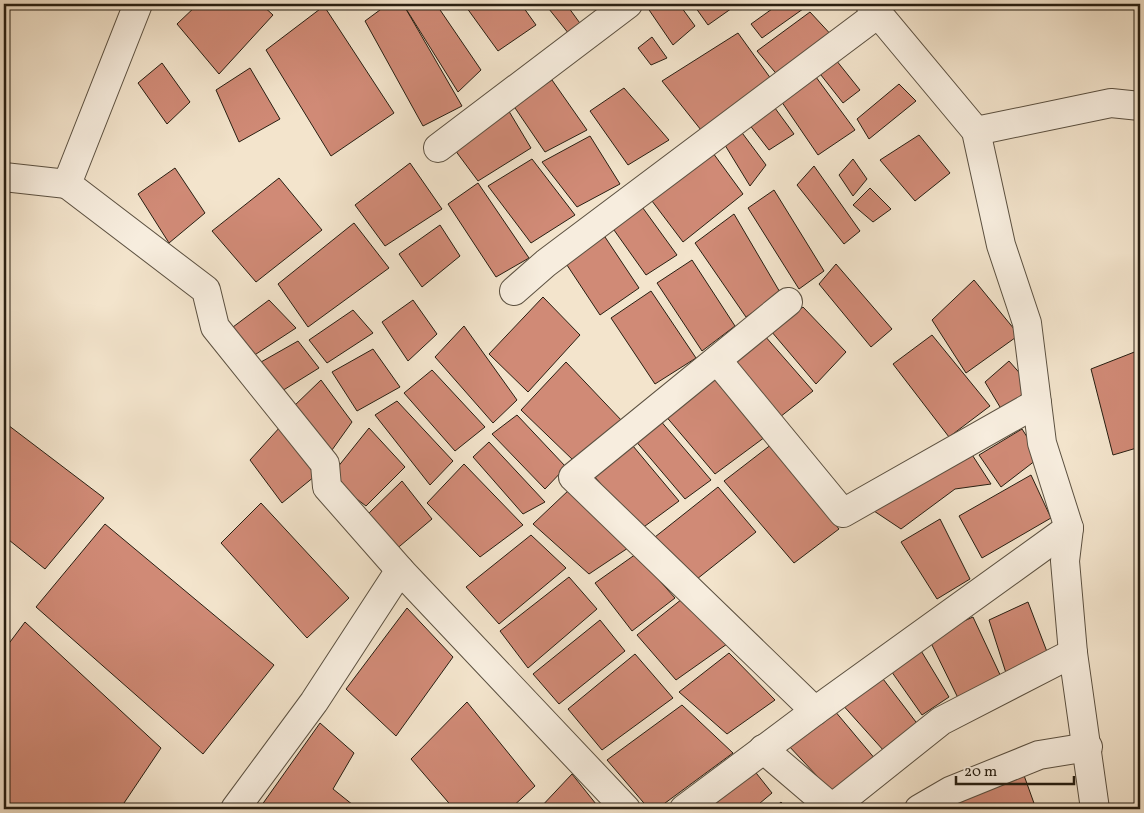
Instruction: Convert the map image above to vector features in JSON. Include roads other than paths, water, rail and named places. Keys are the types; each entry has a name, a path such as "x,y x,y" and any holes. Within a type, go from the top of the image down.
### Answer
{"street":[{"path":"67,184 138,4"},
{"path":"438,148 628,4"},
{"path":"514,291 546,263 875,8 976,132 1001,245 1026,323 1042,444 1070,528 1065,561 1073,653 1099,807"},
{"path":"976,132 1111,103 1140,106"},
{"path":"4,177 67,184 206,290 215,327 325,464 326,487 400,570 626,809"},
{"path":"788,302 573,477 815,711"},
{"path":"717,360 843,513 1036,403"},
{"path":"684,809 815,711 1070,528"},
{"path":"234,809 314,702 400,570"},
{"path":"763,749 832,808 941,721 1073,653"},
{"path":"919,809 950,791 1040,755 1088,747"}]}
